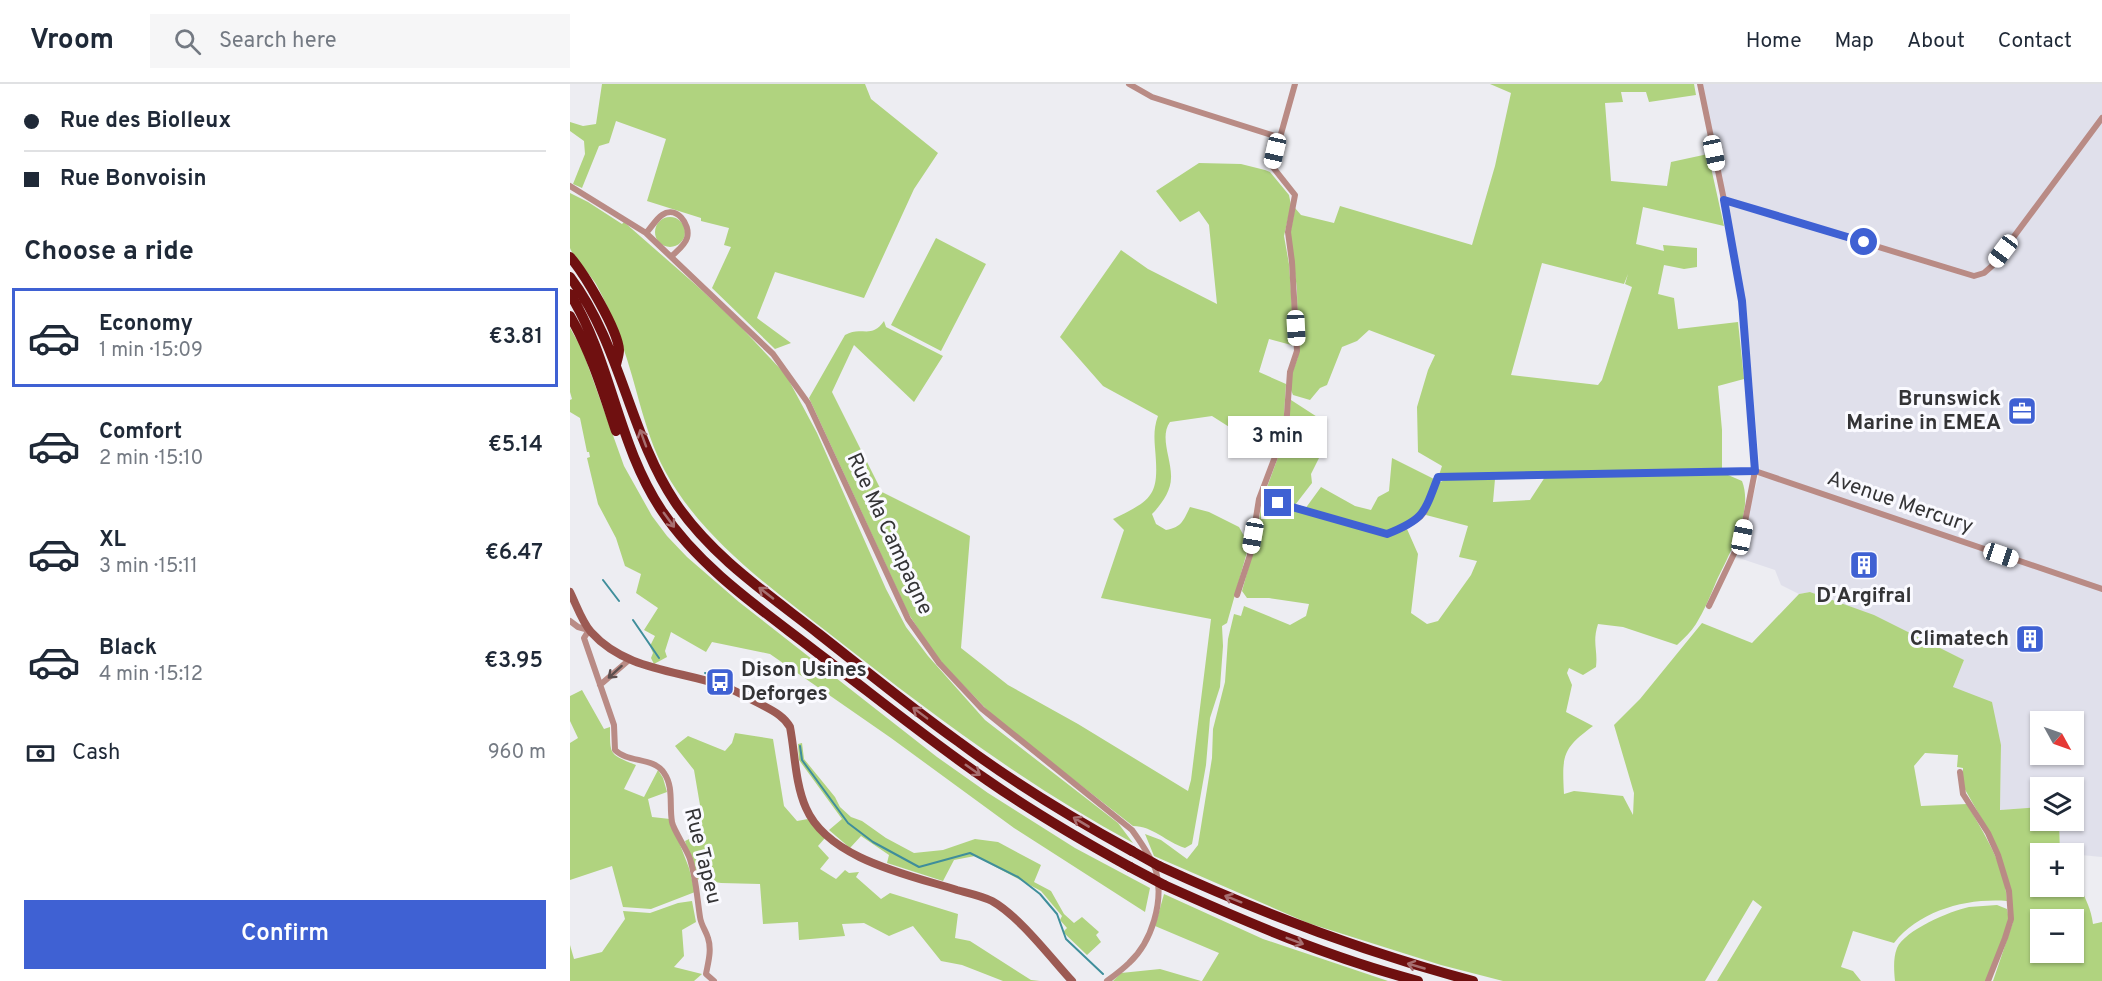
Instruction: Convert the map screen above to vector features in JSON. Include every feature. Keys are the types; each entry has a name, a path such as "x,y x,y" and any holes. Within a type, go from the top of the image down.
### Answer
{"highway":[{"path":"570,257 588,282 611,327 619,350 616,365"},
{"path":"570,277 590,307 616,365 650,458 663,484 692,525 724,558 958,742 1037,795 1159,866 1308,930 1373,952 1473,981"},
{"path":"570,294 591,334 626,440 651,493 676,530 705,561 737,589 978,774 1063,829 1164,885 1253,924 1356,963 1418,981"},
{"path":"570,316 593,365 619,440 640,470"}],"street":[{"path":"1129,84 1152,97 1278,136"},
{"path":"1237,595 1250,555 1259,499 1286,428 1290,372 1297,351 1288,232 1295,195 1272,166 1278,136 1295,84"},
{"path":"1700,84 1742,301 1755,471 1742,537 1709,606"},
{"path":"1724,200 1974,276 1984,273 1992,266 2102,118"},
{"name":"Rue Ma Campagne","path":"570,186 646,233 773,354 808,403 908,619 939,663 982,709 1132,830 1147,850 1156,872 1158,896 1154,921 1146,939 1131,962 1107,981"},
{"path":"646,233 662,215 669,212 685,220 688,233 684,244 672,256"},
{"name":"Avenue Mercury","path":"1259,499 1387,534 1420,518 1438,477 1755,471 2102,589"},
{"path":"570,592 589,630 601,642 629,660 740,693 776,712 787,722 790,727 801,793 806,808 814,822 839,846 878,866 991,900 1016,920 1072,981"},
{"path":"570,621 578,627 589,630"},
{"name":"Rue Tapeu","path":"589,630 584,638 614,725 615,750 626,758 646,762 660,768 669,783 672,824 683,840 690,860 698,891 700,921 708,938 710,951 706,974 714,981"},
{"path":"600,685 629,660"},
{"path":"1960,772 1963,794 1988,833 1998,855 2009,891 2011,919 1988,981"}],"shaded area":[{"path":"1701,84 2102,84 2102,857 2084,855 2084,843 2060,843 2059,831 2084,831 2084,777 2030,777 2030,808 2000,810 2001,745 1953,687 1964,660 1810,592 1799,594 1781,585 1775,570 1736,557 1760,471 1745,299"}],"green space":[{"path":"602,84 865,84 871,99 938,153 914,189 864,298 775,272 757,318 791,343 775,349 712,288 731,247 724,245 729,228 701,221 701,218 647,201 666,139 616,121 609,143 599,146 582,188 573,184 585,154 584,141 570,131 570,122 583,126 596,124"},
{"path":"1490,84 1694,84 1696,95 1649,102 1646,92 1621,92 1623,102 1605,103 1611,181 1667,186 1671,162 1708,154 1724,226 1643,207 1636,244 1664,251 1663,245 1697,248 1697,267 1684,269 1664,265 1658,294 1674,298 1678,329 1738,322 1744,379 1718,386 1722,430 1722,469 1439,475 1442,466 1418,452 1417,407 1435,355 1369,330 1357,341 1342,347 1327,385 1320,388 1310,400 1293,395 1291,376 1298,357 1297,289 1290,235 1295,208 1301,215 1334,223 1340,206 1472,245 1495,166 1511,93","holes":["1542,263 1624,284 1628,274 1625,284 1632,287 1602,380 1598,385 1511,375"]},
{"path":"1199,163 1241,164 1265,170 1270,172 1289,195 1291,205 1284,236 1289,264 1295,346 1269,339 1259,372 1286,384 1283,431 1273,455 1212,416 1170,422 1167,428 1166,442 1171,483 1165,498 1152,514 1156,524 1166,530 1176,527 1184,520 1190,507 1209,512 1239,527 1249,545 1227,623 1222,626 1220,687 1210,718 1206,765 1192,844 1185,848 1153,831 1133,826 996,719 937,658 908,613 809,398 845,335 856,331 875,330 884,321 886,327 943,356 914,402 854,345 832,392 882,492 970,536 961,648 1008,685 1078,724 1188,791 1211,619 1101,598 1124,530 1113,519 1146,500 1155,485 1154,439 1158,416 1103,386 1060,337 1121,250 1148,269 1217,304 1209,225 1199,211 1180,222 1156,191"},
{"path":"570,193 622,224 624,222 739,325 786,375 817,433 886,589 906,627 928,656 985,720 1118,823 1133,843 1055,797 943,721 764,583 719,542 699,520 681,496 657,455 624,351 608,309 596,284 570,248"},
{"path":"670,217 680,222 685,232 680,242 670,247 660,242 655,232 660,222"},
{"path":"936,238 986,264 941,351 891,325"},
{"path":"570,328 582,349 624,466 652,516 687,557 739,602 937,757 988,793 1075,848 1150,888 1145,912 1014,828 891,738 770,654 712,642 706,652 671,632 665,651 667,657 654,664 650,646 655,636 644,630 658,608 636,593 641,574 625,566 616,538 598,504 587,458 590,457 589,452 587,452 580,418 570,412 570,400 572,399 570,392"},
{"path":"1291,400 1325,422 1320,444 1324,448 1311,474 1312,483 1295,505 1263,498 1287,433"},
{"path":"1392,458 1434,479 1425,506 1419,516 1401,527 1385,532 1305,509 1321,487 1355,506 1371,510 1378,497 1389,491"},
{"path":"1728,475 1742,481 1745,493 1745,506 1733,546 1702,614 1694,627 1677,645 1623,627 1598,624 1595,636 1596,667 1583,675 1569,668 1567,673 1572,685 1566,712 1593,726 1575,741 1566,754 1563,770 1564,794 1574,791 1623,796 1633,815 1634,793 1614,725 1640,699 1702,623 1752,643 1799,594 1810,592 1874,615 1964,660 1953,687 1992,702 2001,745 2000,810 2030,808 2030,831 2059,831 2060,843 2030,843 2030,897 2084,895 2093,924 2102,922 2102,981 1993,981 2013,922 2011,889 1992,837 1963,786 1963,768 1957,767 1958,755 1925,753 1914,766 1921,806 1967,804 1998,862 2007,901 1976,902 1945,908 1917,922 1894,943 1853,931 1841,967 1853,971 1861,981 1717,981 1762,907 1753,900 1705,981 1503,981 1441,965 1308,923 1154,856 1145,834 1161,840 1187,859 1198,845 1212,758 1213,729 1225,682 1228,639 1234,614 1241,616 1244,606 1290,625 1306,616 1309,604 1269,598 1247,598 1242,591 1255,544 1262,502 1388,536 1407,529 1418,554 1411,613 1427,624 1438,621 1471,575 1477,561 1459,557 1468,526 1426,515 1438,483 1445,480 1495,479 1493,502 1530,500 1545,477"},
{"path":"582,690 604,729 610,727 610,743 613,752 616,756 636,765 624,789 644,797 658,770 663,778 667,792 648,799 652,817 670,819 689,868 695,892 651,909 623,907 612,866 570,880 570,743 578,738 570,721 570,696"},
{"path":"735,733 773,739 784,806 797,821 808,819 825,838 818,846 829,858 820,869 836,879 845,870 849,873 859,872 856,877 881,899 890,893 958,914 955,938 970,941 1031,980 1040,981 1003,981 962,965 941,961 913,926 889,936 864,923 842,924 845,936 799,940 798,922 763,924 760,884 721,883 697,879 685,841 695,836 691,813 701,811 694,770 675,746 688,736 725,751 732,743"},
{"path":"802,743 804,759 835,797 840,807 851,817 862,821 886,838 914,853 943,850 975,839 998,842 1041,865 1034,882 1051,891 1064,914 1074,923 1082,917 1099,932 1096,935 1101,942 1087,955 1063,932 1067,928 1060,920 1062,916 1041,891 975,856 954,860 943,881 887,863 889,855 861,836 850,848 829,830 842,819 799,760 798,744"},
{"path":"1164,894 1263,939 1388,981 1202,981 1219,953 1155,926"},
{"path":"692,901 696,922 682,930 684,956 674,967 702,974 694,981 570,981 570,945 574,959 602,952 625,919 623,911 650,913 678,903"},
{"path":"1997,905 2007,909 2007,925 1986,981 1895,981 1894,964 1897,948 1918,928 1961,909"},
{"path":"1160,969 1201,981 1113,981 1121,973"}],"waterway":[{"path":"603,580 619,601"},
{"path":"633,620 659,658"},
{"path":"705,673 720,677"},
{"path":"743,688 751,692"},
{"path":"763,698 771,702"},
{"path":"800,746 802,760 848,823 873,842 919,867 970,853 1018,877 1040,894 1057,914 1066,939 1103,974"}],"place":[{"name":"Brunswick Marine in EMEA","path":"2022,411"},
{"name":"D'Argifral","path":"1864,565"},
{"name":"Climatech","path":"2030,639"},
{"name":"Dison Usines Deforges","path":"720,682"}],"route":[{"path":"1278,503 1387,534 1420,518 1438,477 1755,471 1742,301 1724,200 1864,242"}]}
